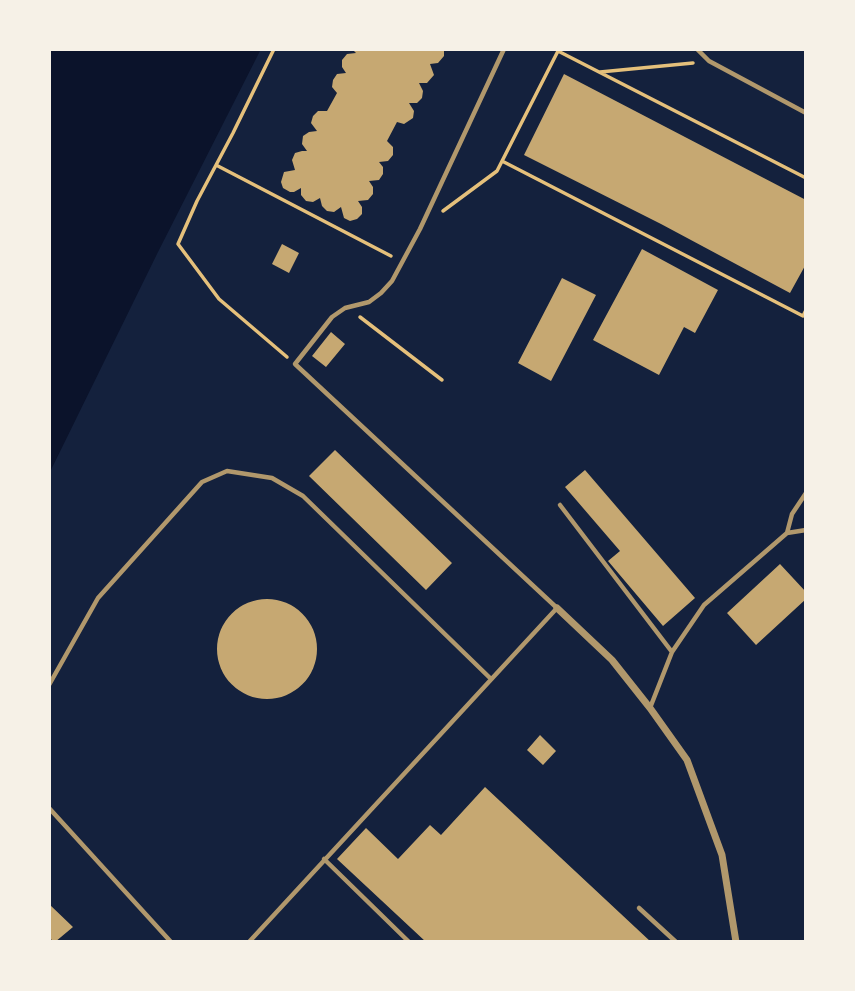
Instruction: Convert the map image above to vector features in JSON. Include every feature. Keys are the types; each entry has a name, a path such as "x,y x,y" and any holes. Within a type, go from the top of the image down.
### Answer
{"street":[{"path":"557,608 612,660 687,760 722,855 736,942"}],"lane":[{"path":"249,942 557,608 295,364 332,317 347,307 369,302 392,281 420,229 504,49"},
{"path":"697,49 709,61 806,113"},
{"path":"49,685 98,597 202,482 228,471 272,478 303,496 491,678"},
{"path":"787,533 792,514 806,493"},
{"path":"560,505 672,652"},
{"path":"650,708 672,652 704,605 787,533 806,530"},
{"path":"49,808 171,942"},
{"path":"324,859 409,942"},
{"path":"639,908 676,942"}],"path":[{"path":"274,49 178,244 219,299 295,364"},
{"path":"420,229 497,171 559,50 806,178"},
{"path":"598,72 709,61"},
{"path":"502,161 805,316 806,310"},
{"path":"216,165 402,262"},
{"path":"347,307 442,380"}],"water":[{"path":"49,49 261,49 49,474"}],"building":[{"path":"352,49 444,49 444,56 438,63 430,64 434,75 427,83 419,83 423,91 422,98 417,103 409,103 414,111 413,118 404,124 397,122 387,141 393,147 393,155 388,161 379,162 383,167 383,174 379,180 369,181 373,194 368,200 358,201 362,214 350,221 344,218 341,207 334,212 327,211 320,198 313,202 306,201 301,195 301,188 290,192 283,188 281,182 284,172 295,170 292,160 295,153 307,151 302,144 303,136 317,131 311,123 313,116 318,111 327,111 337,93 332,87 333,80 337,74 346,73 342,60 347,54 356,53"},
{"path":"564,74 806,200 806,264 790,293 524,155"},
{"path":"282,244 299,253 289,273 272,264"},
{"path":"642,249 718,290 695,333 684,327 659,375 593,340"},
{"path":"562,278 596,295 551,381 518,363"},
{"path":"331,332 345,344 326,367 312,356"},
{"path":"335,450 452,563 426,590 309,476"},
{"path":"585,470 695,598 663,626 608,561 620,551 565,487"},
{"path":"780,564 806,592 806,599 756,645 727,613"},
{"path":"267,599 295,607 309,621 317,649 309,677 295,691 267,699 239,691 225,677 217,649 225,621 239,607"},
{"path":"540,735 556,751 543,765 527,750"},
{"path":"485,787 651,942 426,942 337,859 366,828 398,859 430,825 441,835"},
{"path":"49,904 73,927 55,942 49,938"}]}
